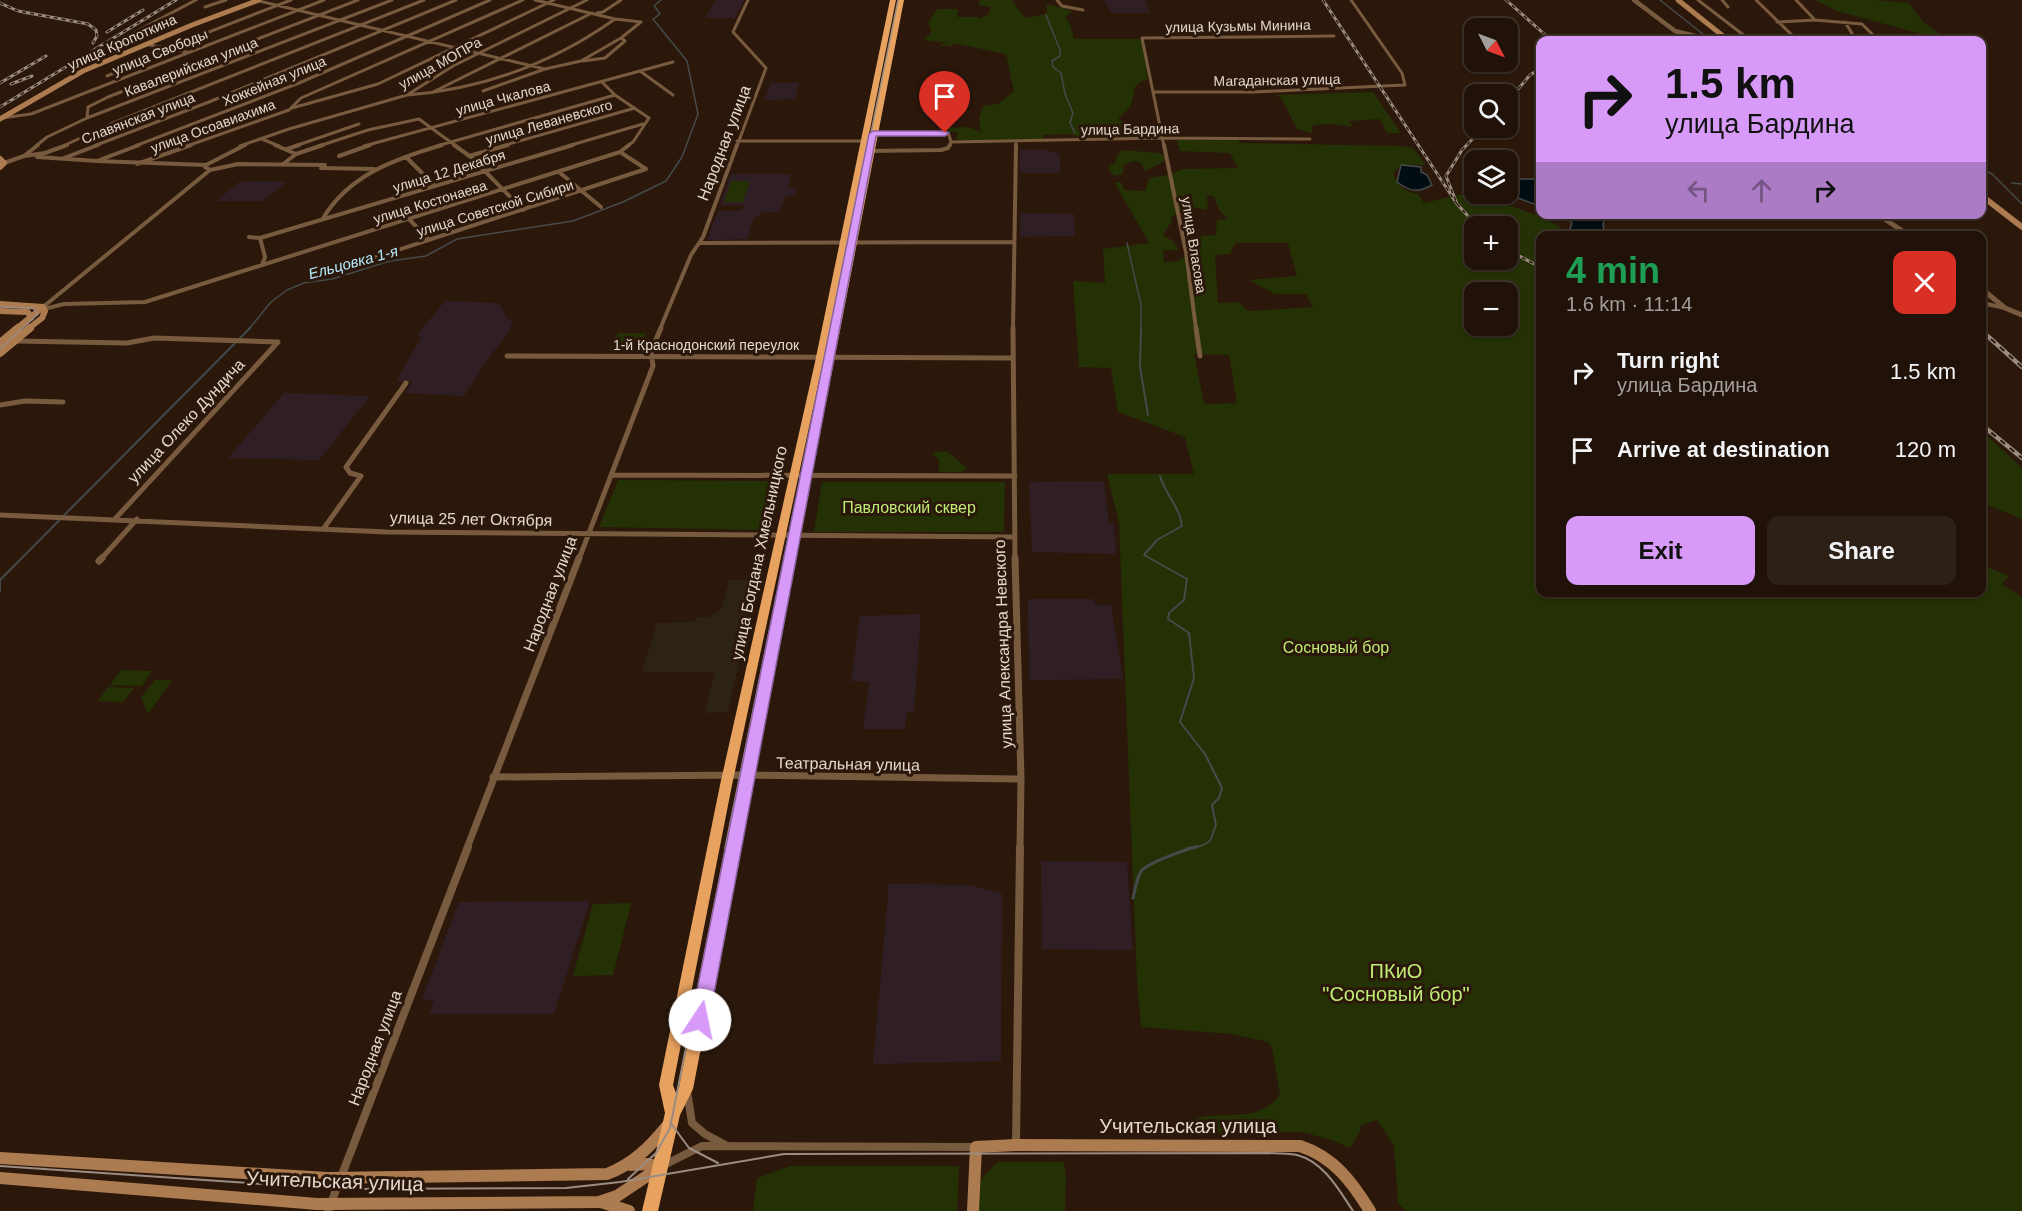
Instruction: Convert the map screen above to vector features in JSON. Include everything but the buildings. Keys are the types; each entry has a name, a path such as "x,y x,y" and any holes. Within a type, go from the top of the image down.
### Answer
{"highway":[{"name":"улица Богдана Хмельницкого","path":"650,1211 673,1113 686,1089 870,151 869,139 893,0"},
{"name":"улица Богдана Хмельницкого","path":"673,1113 666,1084 728,776 795,476 842,242 869,139 901,0"}],"main road":[{"name":"улица Кропоткина","path":"1,118 76,74 144,44 257,0"},
{"path":"1678,0 1722,36"},
{"path":"1986,199 2022,226"},
{"path":"0,304 44,308 45,314 0,343"},
{"path":"0,311 28,312 31,321"},
{"path":"0,353 31,321"},
{"path":"631,1165 659,1137 673,1113"},
{"name":"Учительская улица","path":"976,1147 1016,1145 1300,1146 1314,1149 1329,1158 1345,1174 1370,1211"},
{"path":"973,1211 976,1147"},
{"name":"Учительская улица","path":"0,1158 340,1179 607,1174 631,1165"},
{"path":"631,1165 648,1164 661,1167"},
{"name":"Учительская улица","path":"0,1178 329,1208 599,1202 617,1196 661,1167"},
{"path":"599,1202 629,1211"}],"street":[{"path":"120,40 196,0"},
{"path":"205,7 226,0"},
{"path":"257,0 458,46 545,69"},
{"path":"107,76 170,48 291,0"},
{"name":"улица Свободы","path":"1,118 31,114 324,0"},
{"path":"87,118 88,107 108,97 358,0"},
{"name":"Кавалерийская улица","path":"1,163 24,156 47,137 87,118 392,0"},
{"path":"39,156 111,123 424,0"},
{"name":"Славянская улица","path":"61,159 209,102 456,0"},
{"name":"Хоккейная улица","path":"24,156 97,161 278,92 490,0"},
{"name":"улица Осоавиахима","path":"137,164 288,110 301,98 523,0"},
{"path":"535,0 615,19 641,22 621,38 581,61"},
{"path":"288,110 367,88 554,0"},
{"name":"улица МОПРа","path":"206,165 233,149 262,138 353,108 407,95 427,81 481,52 587,0"},
{"path":"430,94 593,13 603,12 621,0"},
{"name":"Народная улица","path":"329,1208 653,366 651,351 691,255 699,243 766,68 733,32 748,0"},
{"path":"1056,0 1062,6 1083,10"},
{"name":"Магаданская улица","path":"1154,92 1253,92 1400,87 1406,83 1405,77 1351,0"},
{"path":"1634,0 1678,36"},
{"path":"1698,0 1745,36"},
{"path":"1722,0 1728,7"},
{"path":"1756,0 1793,36"},
{"path":"1796,0 1815,20"},
{"path":"407,95 468,88 571,47 615,19"},
{"path":"1777,22 1815,20 1845,22 1864,25 1874,36"},
{"path":"1845,22 1853,36"},
{"name":"улица Кузьмы Минина","path":"1142,38 1334,36"},
{"path":"483,92 545,69 608,57 625,41 621,38"},
{"name":"улица Власова","path":"1142,38 1186,252 1200,356"},
{"path":"144,44 190,52"},
{"name":"улица Чкалова","path":"339,156 351,150 429,128 673,62"},
{"path":"640,71 673,95"},
{"path":"602,82 615,95 649,118 633,142 620,153"},
{"path":"322,219 328,209 354,184 374,170 414,153 615,95"},
{"path":"295,104 301,105"},
{"name":"улица Леваневского","path":"469,156 635,108"},
{"path":"282,165 296,154 368,130 416,119 469,156 524,210"},
{"path":"287,149 359,124"},
{"name":"улица 12 Декабря","path":"260,238 644,124"},
{"path":"902,133 904,127"},
{"name":"улица Бардина","path":"737,141 869,139 902,133 945,133 949,135 951,142 948,148 941,150 870,151"},
{"path":"262,138 296,154"},
{"name":"улица Бардина","path":"951,142 1163,138 1310,139"},
{"name":"улица Александра Невского","path":"1016,142 1013,358 1021,779 1016,1145"},
{"name":"улица Советской Сибири","path":"350,266 582,192 646,169 620,153"},
{"name":"улица Костонаева","path":"44,308 64,304 145,302 620,153"},
{"path":"406,158 435,186"},
{"path":"97,161 206,165 205,167 210,170"},
{"path":"44,308 210,170 238,164 362,167 374,170"},
{"path":"560,172 601,207"},
{"path":"409,219 429,240"},
{"path":"1884,219 1902,231"},
{"path":"249,237 260,238 265,257 262,264"},
{"path":"699,243 1014,242"},
{"path":"1986,292 2005,308"},
{"path":"1986,304 2005,308 2021,315"},
{"name":"улица Олеко Дундича","path":"14,341 127,343 154,338 278,342 115,519"},
{"name":"1-й Краснодонский переулок","path":"507,356 1013,358"},
{"path":"324,528 361,476 350,473 346,467 406,382"},
{"path":"0,405 25,401 63,402"},
{"path":"611,475 1015,476"},
{"name":"улица 25 лет Октября","path":"0,515 136,519 387,532 1015,537"},
{"path":"99,561 136,519"},
{"name":"Театральная улица","path":"494,777 747,775 1021,779"},
{"path":"686,1089 692,1123 705,1134 727,1146"},
{"name":"Учительская улица","path":"661,1167 702,1146 976,1147"}],"shaded area":[{"path":"716,0 744,0 735,18 705,18"},
{"path":"1104,0 1145,0 1150,13 1112,13"},
{"path":"771,83 799,83 795,99 764,100"},
{"path":"1020,150 1046,150 1060,154 1060,173 1020,173"},
{"path":"1401,165 1421,167 1421,172 1427,175 1432,185 1414,190 1397,182"},
{"path":"731,174 791,174 788,186 797,189 795,195 785,197 780,212 762,212 760,216 754,217 747,239 707,240 718,211 742,211 744,205 720,205"},
{"path":"1518,179 1536,179 1536,204 1518,198"},
{"path":"239,182 287,182 262,201 216,201"},
{"path":"1020,213 1074,214 1075,236 1020,237"},
{"path":"1568,219 1605,219 1604,231 1574,231 1570,229 1572,223"},
{"path":"445,301 499,303 507,319 514,320 503,341 492,353 464,396 405,393 412,382 396,381 421,338 418,334"},
{"path":"284,393 370,396 319,460 228,458"},
{"path":"1104,481 1109,523 1114,523 1116,554 1032,552 1029,482"},
{"path":"729,580 757,580 728,712 705,713 715,672 642,672 657,623 695,622 697,617 709,617 721,610"},
{"path":"1028,599 1092,599 1097,605 1111,605 1123,679 1029,680"},
{"path":"921,614 914,712 907,712 905,729 863,729 869,682 851,681 860,616"},
{"path":"1041,861 1127,862 1133,950 1042,949"},
{"path":"889,884 970,885 1002,894 1001,1061 873,1064"},
{"path":"590,901 554,1014 429,1014 434,1000 422,999 459,902"}],"green space":[{"path":"979,0 1012,0 1025,18 1046,14 1047,4 1073,11 1065,17 1070,24 1074,39 1142,39 1148,79 1137,84 1132,103 1118,119 1151,130 1159,136 1081,138 1071,134 1043,135 1043,141 957,140 957,132 943,132 943,128 969,127 981,132 979,120 983,106 998,104 1014,91 1006,54 953,43 952,46 941,46 941,44 950,43 924,40 931,33 931,27 928,24 937,9 958,9 957,17 978,17 978,19 988,15 991,7 979,5"},
{"path":"1815,0 1876,0 1909,3 1923,22 1941,36 1929,36 1837,11"},
{"path":"1373,92 1401,133 1387,133 1380,119 1349,121 1353,127 1334,124 1313,125 1312,133 1297,129 1282,99 1276,95"},
{"name":"Сосновый бор","path":"1238,139 1239,143 1413,148 1426,165 1401,165 1393,173 1402,188 1418,194 1424,203 1464,194 1464,204 1505,204 1536,215 1536,219 1545,219 1566,231 1536,231 1536,597 1986,597 1986,567 2009,576 2002,584 2022,597 2022,1211 1406,1211 1398,1203 1394,1146 1377,1120 1360,1126 1361,1130 1350,1148 1303,1132 1190,1133 1184,1126 1201,1117 1254,1112 1263,1109 1280,1095 1272,1048 1268,1042 1231,1034 1141,1027 1137,980 1119,523 1107,474 1194,474 1185,437 1118,412 1111,368 1079,367 1073,281 1105,283 1103,249 1149,243 1115,183 1121,182 1124,190 1145,191 1149,178 1183,169 1238,168 1230,153 1180,151 1177,140","holes":["1206,195 1214,196 1219,210 1228,219 1217,220 1216,235 1201,236 1200,241 1192,244 1197,250 1177,261 1164,263 1163,250 1179,250 1173,241 1163,235 1172,221 1171,217 1188,206 1206,210 1208,203","1235,243 1288,243 1297,276 1249,280 1275,294 1306,294 1313,307 1248,311 1238,302 1218,303 1215,255 1230,254","1194,354 1229,355 1237,403 1204,404"]},
{"path":"1122,150 1159,153 1164,156 1165,161 1145,171 1141,163 1134,161 1123,165 1123,174 1116,176 1110,173 1109,166 1115,163"},
{"path":"731,181 750,181 743,202 724,202"},
{"path":"618,333 646,333 638,350 609,351"},
{"path":"1986,435 2022,468 2022,519 1986,505"},
{"path":"940,451 948,452 967,468 962,472 939,472 939,459 932,454"},
{"path":"618,480 780,481 767,530 599,527"},
{"name":"Павловский сквер","path":"822,482 1005,482 1004,532 814,532"},
{"path":"121,670 152,671 142,686 110,685"},
{"path":"155,680 172,680 148,714 141,697"},
{"path":"108,687 134,688 123,702 98,701"},
{"path":"631,903 613,975 573,976 593,904"},
{"path":"998,1162 1064,1162 1065,1211 979,1211 980,1180"},
{"path":"790,1166 959,1166 957,1211 753,1211 757,1178"}],"waterway":[{"name":"Ельцовка 1-я","path":"654,6 661,0"},
{"path":"1660,0 1704,35"},
{"name":"Ельцовка 1-я","path":"249,329 271,302 287,290 304,283 332,279 390,261 426,256 457,239 573,221 623,202 666,181 682,157 698,114 687,61 653,19 660,14 655,7"},
{"path":"1046,15 1060,50 1060,56 1052,61 1053,67 1061,73 1065,94 1073,113 1070,123 1075,133"},
{"path":"1986,171 1992,174 2022,204"},
{"path":"2012,183 2022,184"},
{"path":"1127,243 1141,305 1141,328"},
{"name":"Ельцовка 1-я","path":"0,591 0,580 250,328"},
{"path":"1141,328 1140,367 1148,415"},
{"path":"1160,476 1181,519 1182,526 1157,540 1144,555 1187,579 1184,600 1169,613 1168,619 1189,633 1194,678 1180,722 1205,754 1222,788 1219,798 1212,805 1216,825 1210,841 1201,846 1187,848"},
{"path":"1133,898 1137,879 1142,870 1176,853 1196,847"}],"tram line":[{"path":"725,848 898,0"},
{"path":"0,307 33,308 38,314 0,349"},
{"path":"671,1123 726,847"},
{"path":"628,1179 656,1153 671,1123"},
{"path":"671,1123 689,1148 718,1163"},
{"path":"0,1166 336,1189 566,1188 620,1182 784,1154 1269,1153 1297,1155 1315,1164 1330,1178 1353,1211"}],"railway":[{"path":"0,107 176,0"},
{"path":"1323,0 1457,204"},
{"path":"1506,0 1546,36"},
{"path":"0,3 18,11 88,24 96,30 97,36 93,43"},
{"path":"107,32 143,10"},
{"path":"0,83 46,56"},
{"path":"1518,89 1536,71"},
{"path":"11,84 32,76"},
{"path":"1457,204 1446,176 1462,150 1473,138"},
{"path":"1457,204 1468,216"},
{"path":"1518,255 1536,265"},
{"path":"1986,335 2022,367"},
{"path":"1986,428 2022,458"}],"route":[{"path":"700,1020 873,134 945,133"}],"park label":[{"name":"ПКиО \"Сосновый бор\"","path":"1396,982"}]}
